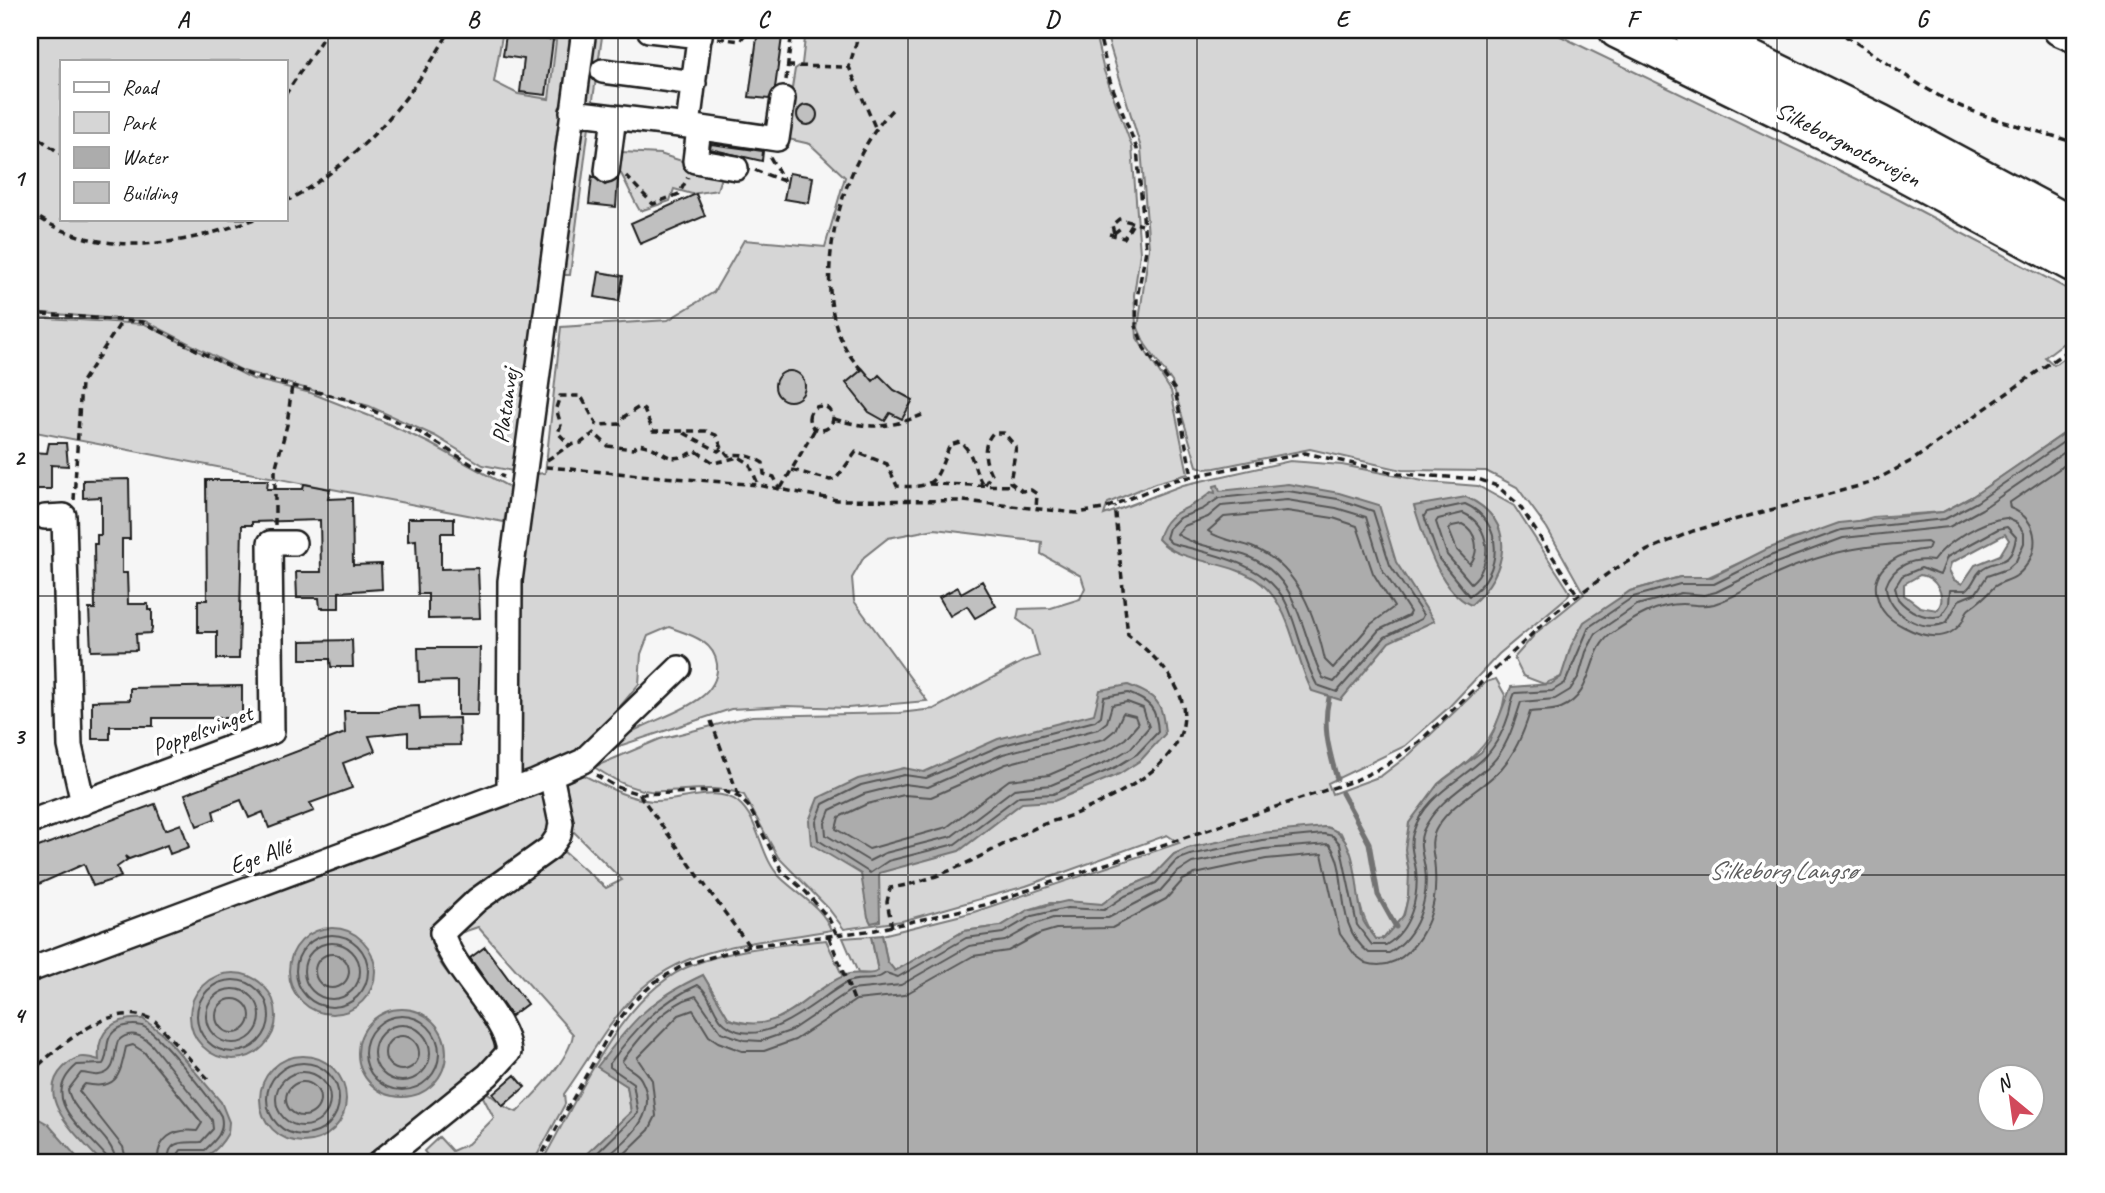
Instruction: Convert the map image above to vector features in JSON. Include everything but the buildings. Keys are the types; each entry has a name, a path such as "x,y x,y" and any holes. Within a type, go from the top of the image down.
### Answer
{"highway":[{"name":"Silkeborgmotorvejen","path":"1617,30 1864,151 2075,228"},
{"name":"Silkeborgmotorvejen","path":"1692,30 1995,201 2075,265"}],"main road":[{"path":"2059,30 2075,37"}],"street":[{"name":"Platanvej","path":"509,791 510,581 529,472 584,30"},
{"path":"649,30 700,33 694,83 695,161 736,168"},
{"path":"603,71 694,83"},
{"path":"572,112 777,139 783,99"},
{"path":"607,171 614,117"},
{"path":"54,517 70,746 83,803"},
{"path":"270,543 294,543"},
{"name":"Poppelsvinget","path":"30,822 272,732 270,543"},
{"path":"583,761 679,668"},
{"name":"Ege Allé","path":"30,970 583,761"},
{"path":"379,1163 488,1075 509,1052 503,1032 447,949 442,933 477,900 550,848 559,835 561,823 551,775"}],"path":[{"path":"287,92 328,30"},
{"path":"287,201 345,164 394,114 429,68 450,30"},
{"path":"700,33 740,41 748,30"},
{"path":"783,99 792,30"},
{"path":"860,30 849,67 875,127"},
{"path":"1098,30 1110,81 1137,149 1146,250 1137,298 1136,326 1144,348 1175,390 1192,476"},
{"path":"1835,30 1871,50 1935,94 1968,108 2075,143"},
{"path":"787,66 849,67"},
{"path":"862,370 847,348 836,321 830,266 840,207 857,161 875,127 892,110"},
{"path":"30,132 60,153"},
{"path":"736,168 758,171 786,182"},
{"path":"607,171 625,174 653,204 679,194"},
{"path":"30,212 77,236 131,246 190,239 251,220"},
{"path":"1122,227 1114,233 1112,225 1119,219 1132,225 1142,225"},
{"path":"1109,234 1124,238 1132,225"},
{"path":"30,313 143,322 255,377 350,401 419,432 476,467 758,485 837,500 964,501 1077,513 1114,505 1192,476 1305,453 1399,474 1478,479 1497,486 1519,505 1578,594"},
{"path":"54,517 75,498 81,383 122,321"},
{"path":"537,1163 612,1029 632,1003 655,982 684,965 749,946 892,927 985,905 1356,780 1387,765 1419,742 1524,640 1578,594 1648,550 1693,531 1870,483 1913,460 2075,345"},
{"path":"270,543 275,531 275,470 287,425 292,385"},
{"path":"570,445 558,433 561,425 556,408 560,396 581,396 597,425 621,424 625,415 639,407 644,410 653,431 706,431 716,435 728,455 739,455 763,463 764,474 774,477 780,489"},
{"path":"815,429 808,417 816,407 828,407 834,419 866,428 892,427 922,415"},
{"path":"815,429 827,429 834,419"},
{"path":"780,489 815,429"},
{"path":"682,432 718,452 722,448"},
{"path":"984,486 990,474 985,466 985,446 989,435 997,432 1004,433 1016,447 1009,477 1014,486"},
{"path":"529,472 594,433 608,446 633,449 638,444 650,446 670,459 679,460 696,452 714,463 739,455"},
{"path":"927,484 940,476 950,445 960,442 967,447 978,478 984,486"},
{"path":"792,470 830,480 836,479 856,452 887,464 897,486 1014,486 1037,494 1036,509"},
{"path":"739,455 749,463 758,485"},
{"path":"892,927 887,902 890,888 982,858 1039,826 1073,814 1116,793 1165,762 1181,738 1186,714 1181,695 1167,671 1151,653 1128,635 1114,505"},
{"path":"711,721 739,797"},
{"path":"583,761 605,781 639,794 724,791 739,797 749,807 776,862 829,919 837,935"},
{"path":"639,794 749,946"},
{"path":"829,937 841,962 854,1000 851,1001"},
{"path":"30,1073 69,1040 99,1023 145,1015 155,1021 210,1081"}],"green space":[{"path":"30,30 503,30 494,82 518,94 549,99 556,41 543,37 544,30 571,30 518,472 483,465 435,436 369,406 243,371 145,321 30,312"},
{"path":"593,30 603,30 592,106 583,97"},
{"path":"806,30 1094,30 1104,71 1132,147 1140,253 1134,295 1137,338 1171,391 1188,474 1155,483 1108,503 1104,515 1183,485 1290,461 1342,465 1428,482 1478,486 1514,506 1570,592 1499,654 1448,708 1405,746 1328,783 1332,794 1381,776 1410,754 1486,682 1496,679 1505,695 1495,728 1483,746 1439,783 1415,825 1406,851 1409,874 1406,904 1393,932 1376,939 1363,915 1341,833 1325,827 1188,848 1174,854 1152,877 1121,890 1102,904 1050,903 1028,910 1001,926 964,931 895,971 887,961 882,935 974,912 1179,843 1167,835 1026,886 902,921 844,929 828,908 778,857 744,795 709,789 642,790 594,767 660,739 752,716 899,713 934,709 1024,661 1039,656 1032,630 1017,619 1019,609 1051,608 1080,599 1085,588 1081,576 1041,554 1042,542 935,529 888,538 864,557 852,578 854,601 927,701 848,708 787,706 731,709 610,749 638,729 692,704 706,693 715,680 717,664 711,649 699,639 669,627 648,636 641,654 639,684 575,757 524,775 519,772 520,542 535,474 545,473 561,327 668,320 714,292 744,240 825,247 845,177 810,144 784,138 795,69 802,64"},
{"path":"1105,30 1548,30 1890,195 2075,293 2075,334 2045,357 2054,365 2075,350 2075,426 1973,496 1943,512 1873,517 1792,539 1704,579 1680,577 1630,591 1578,632 1561,677 1544,684 1523,676 1514,658 1537,632 1584,594 1547,528 1517,487 1486,471 1402,470 1310,449 1215,468 1197,466 1172,382 1145,344 1138,328 1149,248 1141,148"},
{"path":"589,126 570,275 559,275 578,131"},
{"path":"616,148 622,152 660,154 722,174 717,190 692,194 674,189 670,201 640,211 611,159"},
{"path":"30,317 145,324 253,379 311,393 380,420 429,443 511,488 504,522 30,431"},
{"path":"583,775 644,800 663,801 708,794 729,797 738,802 751,818 773,869 822,914 831,930 728,947 679,964 657,977 636,994 616,1017 564,1094 565,1104 533,1163 433,1163 424,1151 439,1137 452,1151 468,1144 494,1118 482,1095 488,1093 507,1108 517,1112 551,1076 570,1044 573,1034 478,927 463,932 464,921 548,856 563,851 606,888 622,880 572,830 556,787"},
{"path":"545,791 555,823 545,844 430,934 434,951 443,967 488,1023 494,1038 494,1054 370,1163 30,1163 30,981"},
{"path":"871,936 878,971 873,974 858,973 843,938"},
{"path":"826,940 843,977 782,1017 757,1026 729,1019 703,975 598,1067 627,1086 631,1112 577,1163 541,1163 604,1049 645,997 669,977 695,964 727,954"}],"water":[{"name":"Silkeborg Langsø","path":"2075,426 2075,1163 577,1163 631,1112 627,1086 597,1067 643,1013 669,993 703,975 729,1019 764,1023 792,1010 846,975 871,974 878,971 871,936 882,935 887,961 895,971 964,931 1001,926 1028,910 1067,901 1102,904 1121,890 1152,877 1174,854 1188,848 1261,833 1325,827 1337,832 1345,841 1354,866 1363,920 1376,939 1383,939 1404,915 1408,897 1409,872 1405,849 1409,823 1438,784 1481,752 1490,740 1511,687 1551,684 1561,677 1571,646 1584,622 1630,591 1680,577 1712,577 1767,549 1839,523 1943,512 1973,496","holes":["2005,534 2009,540 2000,555 1975,565 1962,584 1954,580 1949,570 1951,563","1920,575 1931,579 1939,588 1941,599 1937,610 1920,607 1904,595 1904,584"]},
{"path":"1288,484 1339,493 1379,505 1396,562 1434,621 1389,642 1341,700 1312,691 1287,621 1272,595 1262,584 1237,570 1179,553 1158,539 1162,528 1173,515 1211,492 1215,493 1214,486 1218,485 1220,491"},
{"path":"1466,497 1483,507 1494,519 1501,533 1502,548 1500,563 1493,578 1471,605 1450,588 1442,576 1428,547 1414,506"},
{"path":"1128,685 1146,693 1157,702 1164,723 1165,734 1141,760 1119,774 1054,801 1022,803 959,851 879,873 880,921 871,923 868,917 861,874 811,844 809,821 818,798 858,779 904,768 924,772 998,739 1094,714 1100,690"},
{"path":"332,928 349,931 363,940 372,954 375,971 372,988 363,1002 349,1011 332,1014 315,1011 301,1002 292,988 289,971 292,954 301,940 315,931"},
{"path":"233,973 257,980 269,992 276,1016 269,1040 257,1052 233,1059 209,1052 197,1040 190,1016 197,992 209,980"},
{"path":"402,1009 419,1013 433,1022 442,1036 446,1053 442,1070 433,1084 419,1093 402,1097 385,1093 371,1084 362,1070 358,1053 362,1036 371,1022 385,1013"},
{"path":"143,1019 163,1034 221,1102 229,1122 228,1133 210,1154 198,1158 184,1156 185,1163 102,1163 72,1131 56,1105 53,1092 55,1079 64,1067 80,1057 99,1060 101,1041 109,1028 124,1020"},
{"path":"303,1056 320,1059 334,1068 343,1082 346,1099 343,1116 334,1130 320,1139 303,1142 286,1139 272,1130 263,1116 260,1099 263,1082 272,1068 286,1059"},
{"path":"30,1114 48,1124 82,1163 30,1163"}],"waterway":[{"path":"1329,698 1326,729 1337,779"},
{"path":"1342,793 1369,843 1378,895 1396,927"}]}
